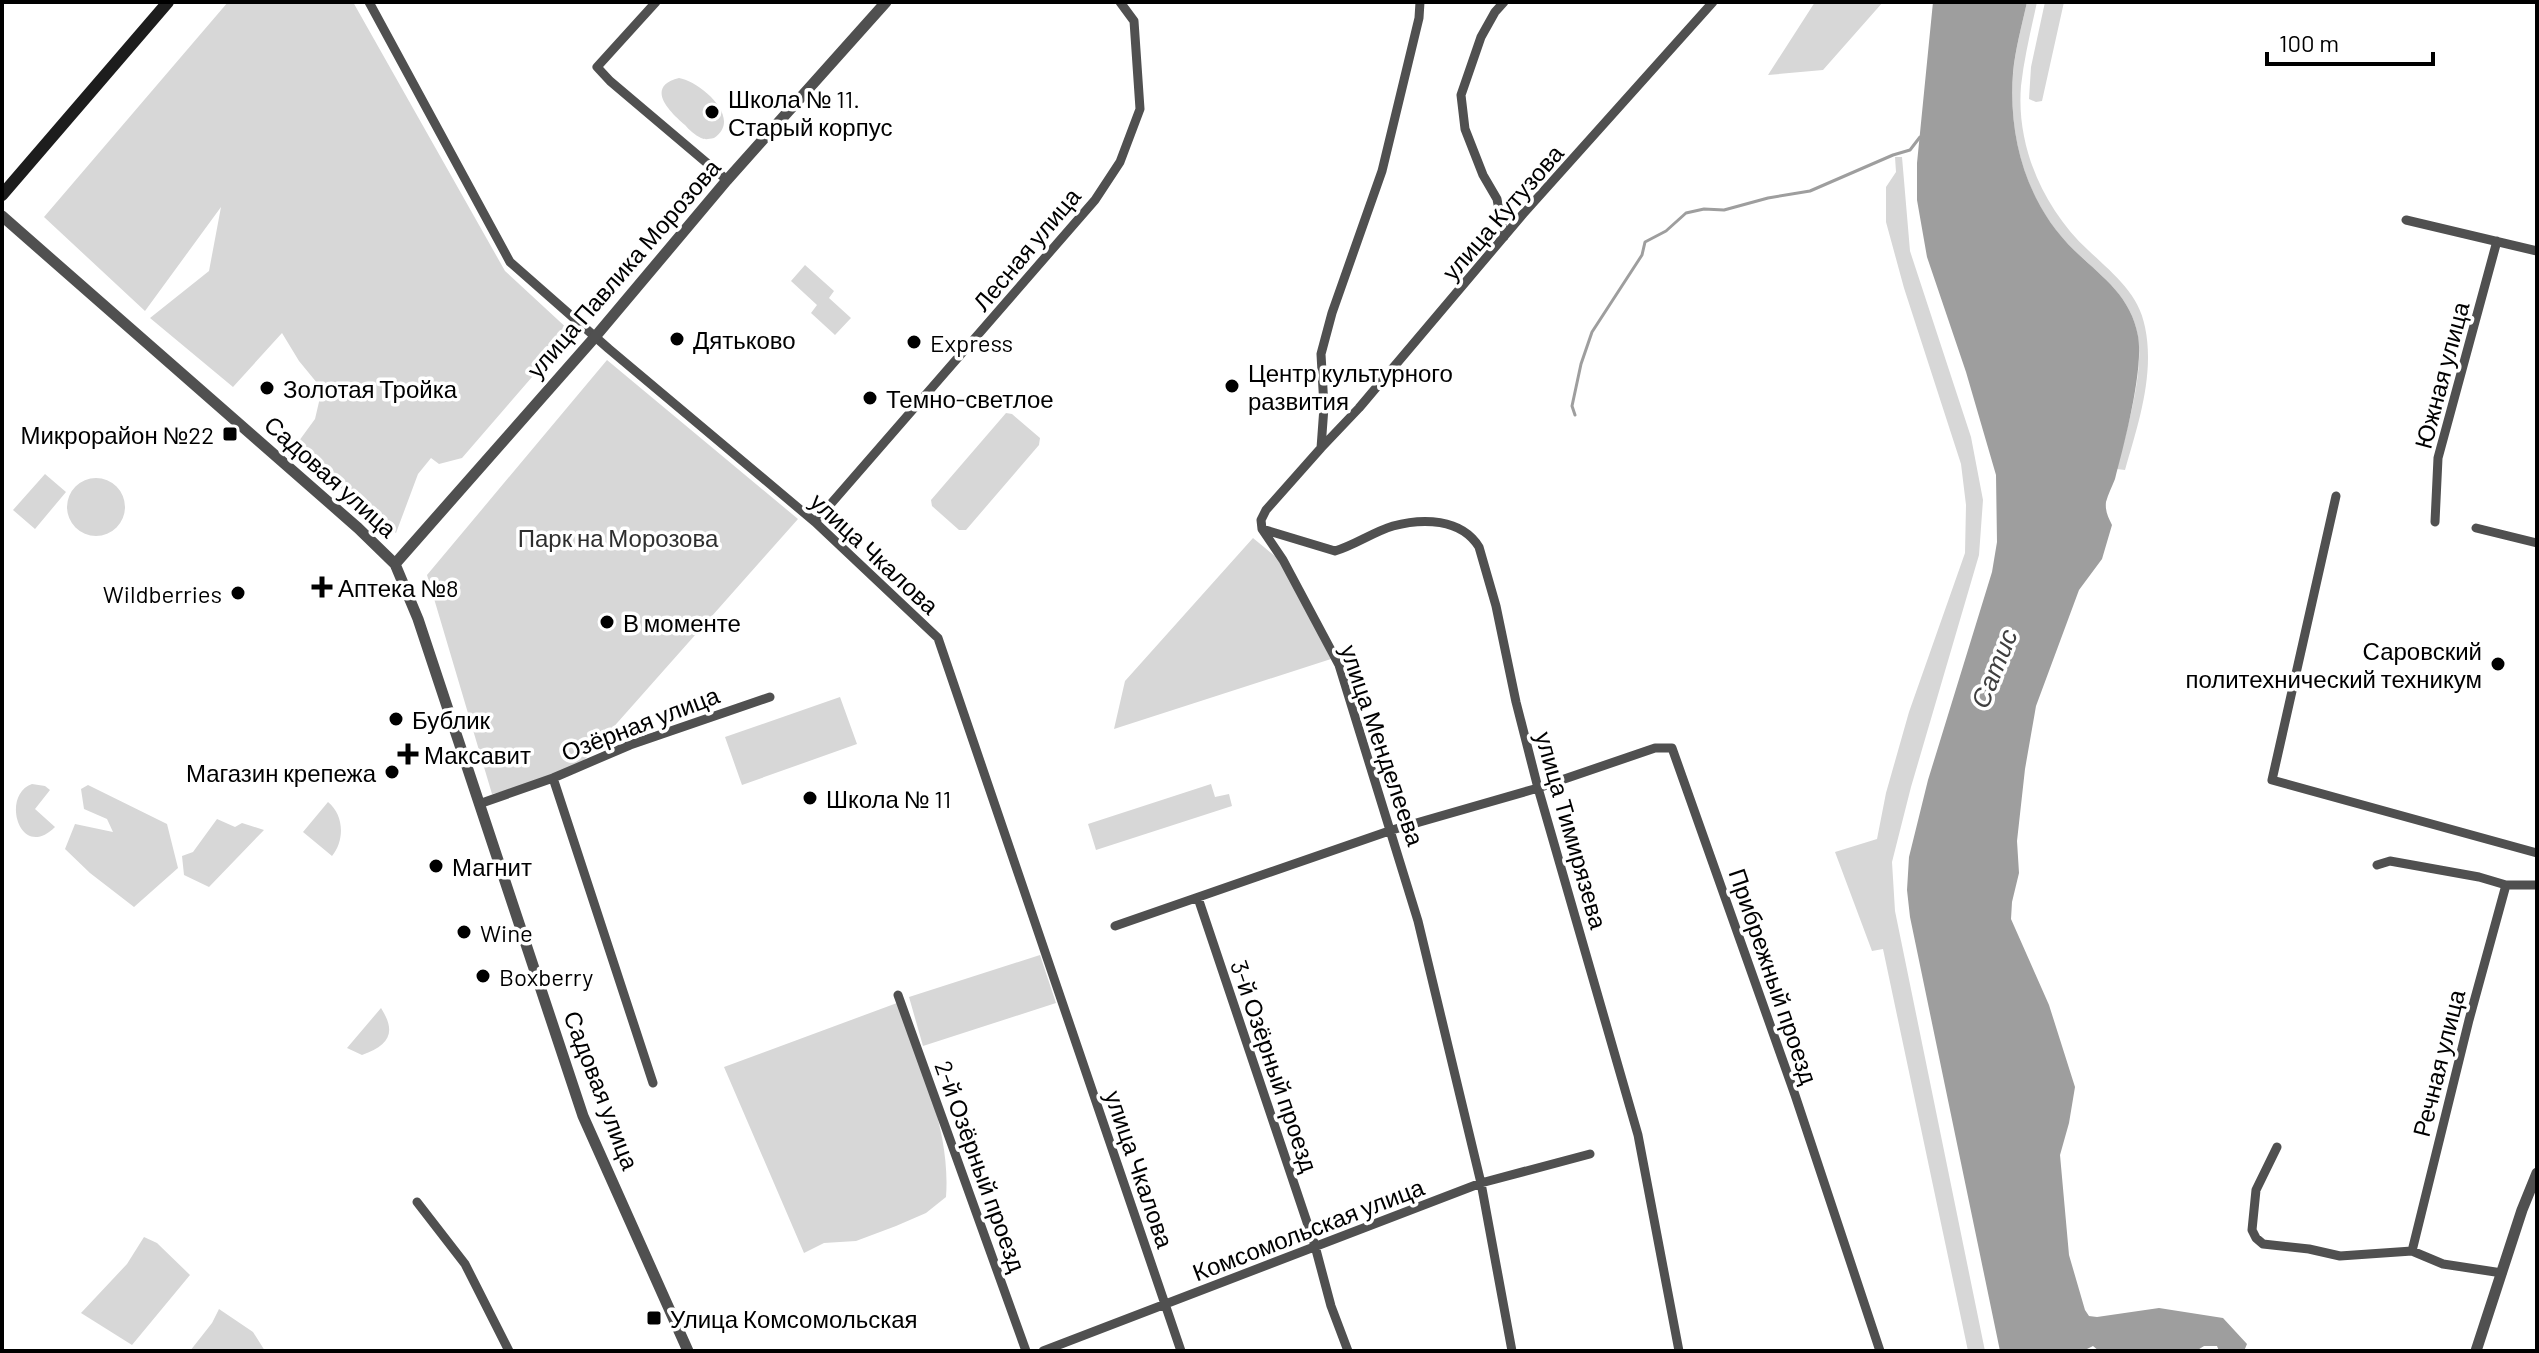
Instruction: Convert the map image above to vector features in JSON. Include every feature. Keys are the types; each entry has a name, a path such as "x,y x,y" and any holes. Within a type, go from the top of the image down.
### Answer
{"main road":[{"path":"2,195 168,2"}],"street":[{"name":"улица Чкалова","path":"369,2 510,262 815,522 938,638 1181,1351"},
{"path":"656,2 597,67 727,180"},
{"name":"улица Павлика Морозова","path":"395,564 595,337 727,180 886,2"},
{"name":"Лесная улица","path":"815,522 1095,200 1120,162 1140,109 1134,21 1120,2"},
{"path":"1262,529 1261,520 1266,510 1321,448 1324,407 1321,354 1332,313 1382,171 1420,2"},
{"path":"1504,2 1481,37 1461,95 1465,129 1483,175 1497,199 1504,237"},
{"name":"улица Кутузова","path":"1321,448 1713,2"},
{"name":"Садовая улица","path":"2,216 358,528 395,564 418,619 583,1116 688,1351"},
{"path":"2406,220 2537,251"},
{"name":"Южная улица","path":"2435,522 2438,458 2497,241"},
{"path":"2336,496 2272,780 2537,853"},
{"name":"улица Тимирязева","path":"1262,529 1335,551 1392,526 1431,521 1446,523 1474,540 1479,547 1496,606 1538,788 1638,1135 1679,1351"},
{"path":"2476,528 2537,543"},
{"name":"улица Менделеева","path":"1262,529 1283,560 1339,665 1392,830 1439,1003 1481,1183 1512,1351"},
{"name":"Озёрная улица","path":"479,804 553,778 630,745 770,697"},
{"name":"Прибрежный проезд","path":"1538,788 1655,748 1672,748 1795,1095 1880,1351"},
{"path":"553,778 653,1083"},
{"path":"1115,926 1392,830 1538,788"},
{"path":"2377,865 2390,861 2506,885 2537,885"},
{"name":"Речная улица","path":"2412,1251 2506,885"},
{"name":"3-й Озёрный проезд","path":"1198,898 1348,1351"},
{"name":"2-й Озёрный проезд","path":"898,995 1026,1351"},
{"path":"2277,1147 2256,1190 2252,1230 2263,1244 2340,1256 2412,1251 2443,1264 2502,1273"},
{"name":"Комсомольская улица","path":"1043,1351 1481,1183 1590,1154"},
{"path":"2476,1351 2537,1173"},
{"path":"417,1202 465,1264 509,1351"}],"green space":[{"path":"228,2 353,2 505,271 571,332 462,458 439,464 431,458 418,474 396,533 335,483 329,467 311,457 288,456 315,419 322,389 299,361 282,333 233,387 150,318 209,271 221,207 145,311 44,217"},
{"path":"1815,2 1883,2 1823,70 1768,75"},
{"path":"2027,2 2037,2 2021,86 2023,132 2028,154 2058,216 2130,293 2145,327 2148,345 2146,381 2140,417 2125,470 2117,469 2139,368 2138,337 2123,299 2058,233 2044,213 2024,170 2012,98 2015,56"},
{"path":"2045,2 2064,2 2042,101 2036,102 2029,99 2031,67"},
{"path":"679,78 707,93 721,111 724,121 722,130 714,138 704,139 694,134 667,107 663,100 663,87"},
{"path":"1895,157 1902,157 1910,251 1971,437 1983,500 1979,555 1892,862 1895,911 1985,1351 1968,1351 1883,949 1872,951 1835,852 1877,839 1886,793 1909,712 1965,553 1966,505 1961,464 1886,222 1886,187 1896,172"},
{"path":"805,265 834,291 829,298 851,318 835,335 811,313 817,305 791,281"},
{"name":"Парк на Морозова","path":"607,360 798,519 571,775 492,794 427,575"},
{"path":"1006,413 1012,414 1040,438 1039,445 966,530 959,530 932,506 931,500"},
{"path":"45,474 66,492 35,529 13,510"},
{"path":"96,478 117,486 125,507 117,528 96,536 75,528 67,507 75,486"},
{"path":"1253,538 1282,562 1331,659 1114,729 1125,681"},
{"path":"840,697 857,744 742,785 725,737"},
{"path":"32,784 50,790 35,809 55,827 43,836 32,837 18,823 17,800 22,790"},
{"path":"1211,784 1215,797 1229,794 1232,806 1096,850 1088,824"},
{"path":"88,785 167,824 178,868 134,907 65,849 75,824 113,832 107,819 84,809 81,789"},
{"path":"328,802 337,814 341,828 339,843 332,856 303,832"},
{"path":"217,819 235,827 242,823 264,830 209,887 184,875 182,856 193,852"},
{"path":"1040,955 1056,1003 923,1046 909,997"},
{"path":"897,1003 939,1123 944,1147 946,1197 926,1213 896,1226 856,1241 824,1243 804,1253 724,1067"},
{"path":"381,1008 389,1024 388,1037 384,1042 362,1055 347,1048"},
{"path":"144,1237 157,1243 190,1275 132,1345 81,1313 127,1264"},
{"path":"219,1309 253,1332 265,1351 190,1351"}],"water":[{"name":"Сатис","path":"1933,2 2027,2 2015,55 2012,97 2024,169 2044,213 2058,233 2122,298 2138,336 2138,367 2132,407 2115,479 2106,502 2112,525 2102,559 2079,590 2036,706 2017,841 2019,873 2012,902 2011,919 2049,1005 2075,1087 2060,1155 2069,1255 2089,1316 2159,1308 2223,1318 2247,1344 2244,1351 2219,1351 2217,1346 2204,1346 2196,1351 2099,1351 2093,1346 2083,1351 2000,1351 1907,890 1909,857 1928,780 1992,572 1997,542 1996,475 1966,372 1927,257 1917,200 1917,163"}],"waterway":[{"path":"1575,415 1572,406 1592,332 1642,255 1645,242 1666,231 1686,213 1704,209 1724,210 1810,191 1910,150 1920,137"}],"place":[{"name":"Школа № 11. Старый корпус","path":"712,112"},
{"name":"Дятьково","path":"677,339"},
{"name":"Express","path":"914,342"},
{"name":"Центр культурного развития","path":"1232,386"},
{"name":"Золотая Тройка","path":"267,388"},
{"name":"Темно-светлое","path":"870,398"},
{"name":"Микрорайон №22","path":"230,434"},
{"name":"Аптека №8","path":"322,587"},
{"name":"Wildberries","path":"238,593"},
{"name":"В моменте","path":"607,622"},
{"name":"Саровский политехнический техникум","path":"2498,664"},
{"name":"Бублик","path":"396,719"},
{"name":"Максавит","path":"408,754"},
{"name":"Магазин крепежа","path":"392,772"},
{"name":"Школа № 11","path":"810,798"},
{"name":"Магнит","path":"436,866"},
{"name":"Wine","path":"464,932"},
{"name":"Boxberry","path":"483,976"},
{"name":"Улица Комсомольская","path":"654,1318"}]}
